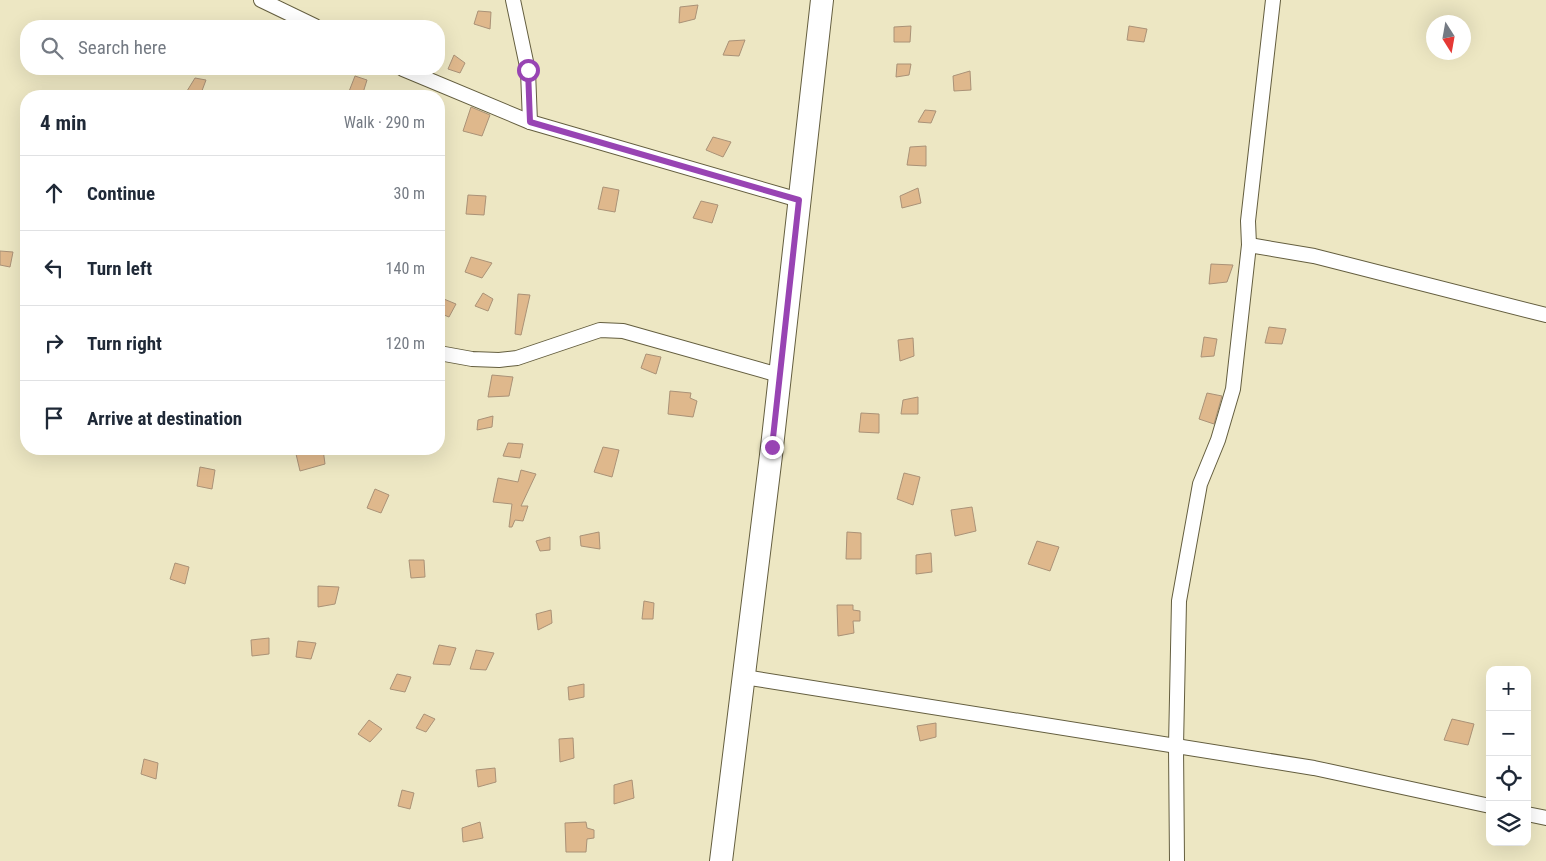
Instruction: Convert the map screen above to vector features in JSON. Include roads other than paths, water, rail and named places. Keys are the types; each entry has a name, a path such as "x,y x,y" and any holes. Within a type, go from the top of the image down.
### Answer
{"main road":[{"path":"722,861 822,0"}],"street":[{"path":"261,0 303,20"},
{"path":"513,0 528,70 530,122"},
{"path":"1177,861 1176,746 1179,601 1200,484 1218,440 1232,389 1249,245 1249,212 1273,0"},
{"path":"417,75 530,122 799,200"},
{"path":"1249,245 1314,256 1546,315"},
{"path":"445,354 481,359 517,358 600,330 623,331 779,374"},
{"path":"744,677 1314,768 1486,805"},
{"path":"1531,815 1546,818"}]}
